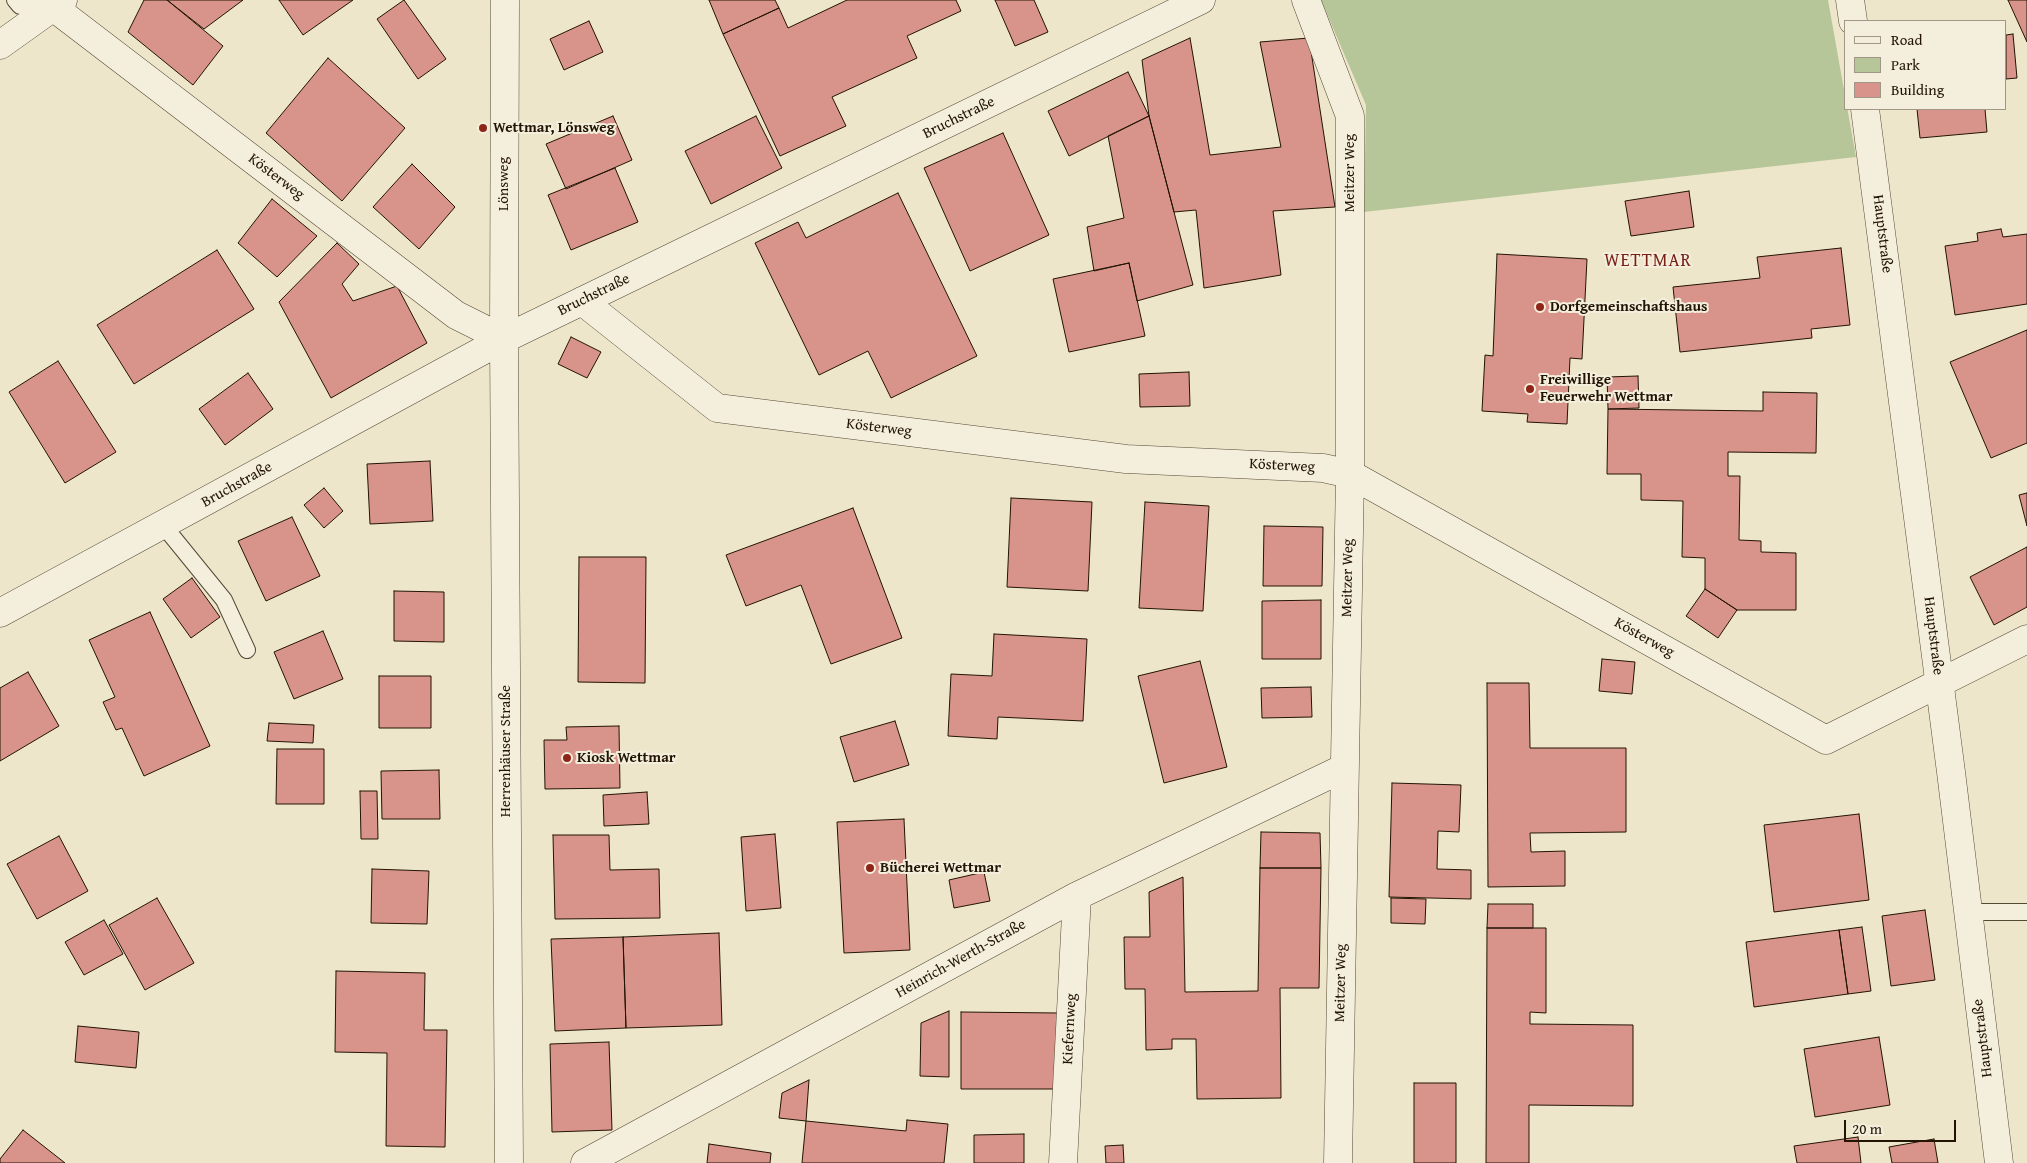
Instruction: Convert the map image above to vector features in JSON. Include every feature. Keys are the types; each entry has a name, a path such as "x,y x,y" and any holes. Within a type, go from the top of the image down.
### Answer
{"street":[{"name":"Lönsweg","path":"504,339 505,0"},
{"name":"Bruchstraße","path":"0,613 504,339 1201,0"},
{"name":"Meitzer Weg","path":"1306,0 1350,116 1350,474 1338,1163"},
{"path":"1850,0 1853,20"},
{"path":"0,45 58,3"},
{"name":"Kösterweg","path":"58,3 456,315 504,339"},
{"name":"Hauptstraße","path":"1865,110 1999,1163"},
{"name":"Kösterweg","path":"582,300 717,408 1126,459 1323,468 1350,474 1826,740 1938,682"},
{"name":"Herrenhäuser Straße","path":"504,339 509,1163"},
{"path":"1938,682 2027,639"},
{"name":"Heinrich-Werth-Straße","path":"585,1163 1077,896 1344,768"},
{"name":"Kiefernweg","path":"1063,1163 1077,896"}],"lane":[{"path":"14,0 20,6 58,3"},
{"path":"163,524 224,600 247,650"},
{"path":"1968,912 2027,912"}],"green space":[{"path":"1321,0 1828,0 1844,90 1844,110 1848,110 1856,157 1364,212 1366,105"}],"building":[{"path":"144,0 167,0 223,46 193,85 128,32"},
{"path":"167,0 243,0 204,29"},
{"path":"279,0 353,0 303,35"},
{"path":"404,0 446,59 418,79 377,19"},
{"path":"709,0 775,0 779,8 723,34"},
{"path":"847,0 956,0 961,11 907,36 917,58 832,97 846,126 780,156 723,34 779,8 788,28"},
{"path":"995,0 1034,0 1048,32 1015,46"},
{"path":"2008,0 2027,0 2027,42"},
{"path":"589,21 603,52 564,70 550,39"},
{"path":"2013,34 2017,78 2007,79 2007,35"},
{"path":"1190,38 1210,155 1281,147 1260,42 1309,38 1335,207 1273,211 1281,275 1204,288 1196,210 1174,212 1149,116 1142,60"},
{"path":"328,58 405,128 342,201 266,133"},
{"path":"1128,72 1149,116 1069,156 1048,111"},
{"path":"1917,110 1985,110 1987,132 1920,138"},
{"path":"613,116 632,160 566,189 546,144"},
{"path":"756,116 782,168 711,204 685,151"},
{"path":"1149,116 1193,285 1137,301 1129,263 1094,271 1087,227 1124,218 1108,136"},
{"path":"1003,133 1049,235 970,271 924,168"},
{"path":"412,164 455,207 419,249 373,207"},
{"path":"615,168 638,222 571,250 548,195"},
{"path":"1689,191 1694,227 1631,236 1625,201"},
{"path":"898,193 977,356 891,398 868,351 819,375 755,243 798,222 806,238"},
{"path":"272,199 317,236 277,277 238,243"},
{"path":"2001,229 2003,237 2027,234 2027,304 1955,315 1945,246 1978,241 1977,233"},
{"path":"337,243 359,264 342,284 353,301 397,286 427,343 331,398 279,302"},
{"path":"1841,248 1850,325 1811,329 1812,338 1680,352 1673,287 1760,278 1757,257"},
{"path":"217,250 254,309 134,384 97,325"},
{"name":"Dorfgemeinschaftshaus","path":"1497,254 1587,259 1582,359 1570,358 1567,424 1527,422 1528,414 1482,411 1485,355 1493,356"},
{"path":"1129,263 1145,336 1069,352 1053,279"},
{"path":"2027,330 2027,443 1991,458 1950,362"},
{"path":"571,337 601,352 587,378 558,364"},
{"path":"58,361 116,452 65,483 9,392"},
{"path":"1189,372 1190,406 1140,407 1139,374"},
{"path":"248,373 273,409 225,445 199,409"},
{"path":"1638,376 1639,408 1608,409 1607,377"},
{"path":"1763,392 1817,393 1816,453 1728,452 1728,476 1740,476 1739,540 1761,541 1761,552 1796,553 1796,610 1737,610 1705,589 1705,558 1682,557 1683,501 1641,500 1641,474 1607,474 1608,409 1763,411"},
{"path":"430,461 433,521 370,524 367,464"},
{"path":"324,488 343,511 324,528 304,505"},
{"path":"2027,493 2027,526 2019,495"},
{"path":"1011,498 1092,502 1088,591 1007,587"},
{"path":"1145,502 1209,506 1203,611 1139,608"},
{"path":"853,508 902,638 831,664 801,585 746,606 726,555"},
{"path":"292,517 320,576 266,601 238,541"},
{"path":"1264,526 1323,527 1322,586 1263,586"},
{"path":"2027,547 2027,607 1994,625 1970,577"},
{"path":"579,557 646,557 645,683 578,682"},
{"path":"192,578 220,617 191,638 163,599"},
{"path":"1705,589 1737,610 1718,638 1686,616"},
{"path":"394,591 444,592 444,642 394,641"},
{"path":"1321,600 1321,659 1262,659 1262,601"},
{"path":"150,612 210,746 144,776 122,728 116,730 103,702 115,697 89,640"},
{"path":"323,631 343,679 294,699 274,652"},
{"path":"994,634 1087,639 1083,721 998,717 997,739 948,736 951,674 992,676"},
{"path":"1602,659 1635,662 1632,694 1599,691"},
{"path":"1200,661 1227,767 1164,783 1138,676"},
{"path":"28,672 59,726 0,761 0,688"},
{"path":"379,676 431,676 431,728 379,728"},
{"path":"1487,683 1529,683 1530,748 1626,748 1626,832 1530,833 1531,852 1565,851 1565,886 1488,887"},
{"path":"1311,687 1312,717 1262,718 1261,688"},
{"path":"895,721 909,765 854,782 840,737"},
{"path":"269,723 314,725 313,743 267,741"},
{"path":"619,726 620,788 545,789 544,740 567,740 566,727"},
{"path":"277,749 324,749 324,804 276,804"},
{"path":"439,770 440,819 382,819 381,771"},
{"path":"1392,783 1461,785 1459,832 1438,831 1437,869 1471,870 1471,899 1389,897"},
{"path":"360,791 377,791 378,839 361,839"},
{"path":"647,792 649,824 604,826 603,795"},
{"path":"1859,814 1869,900 1774,912 1764,825"},
{"path":"904,819 910,950 844,953 837,822"},
{"path":"1261,832 1320,833 1321,868 1260,868"},
{"path":"775,834 781,908 746,911 741,837"},
{"path":"553,835 609,835 610,870 659,869 660,918 555,919"},
{"path":"59,836 88,891 37,919 7,864"},
{"path":"1260,868 1321,868 1319,988 1280,988 1281,1098 1197,1099 1196,1039 1172,1039 1172,1049 1146,1050 1145,989 1125,989 1124,937 1150,937 1149,892 1183,877 1185,992 1258,991"},
{"path":"372,869 429,871 427,924 371,923"},
{"path":"984,872 990,901 954,908 949,880"},
{"path":"157,898 194,963 145,990 109,925"},
{"path":"1391,898 1426,899 1425,924 1391,923"},
{"path":"1488,904 1533,904 1533,928 1487,928"},
{"path":"1925,910 1935,980 1891,986 1882,916"},
{"path":"104,920 123,954 84,975 65,942"},
{"path":"1862,927 1871,991 1848,994 1839,930"},
{"path":"1487,928 1546,928 1546,1013 1530,1012 1530,1024 1633,1025 1633,1106 1529,1105 1529,1163 1486,1163"},
{"path":"1839,930 1848,994 1754,1007 1746,942"},
{"path":"719,933 722,1025 626,1028 623,937"},
{"path":"623,937 626,1028 555,1031 551,939"},
{"path":"336,971 425,973 424,1030 447,1030 445,1147 386,1146 387,1053 335,1052"},
{"path":"949,1011 949,1077 920,1076 921,1023"},
{"path":"961,1012 1059,1013 1058,1089 961,1089"},
{"path":"78,1026 139,1032 136,1068 75,1062"},
{"path":"1879,1037 1890,1105 1815,1117 1804,1049"},
{"path":"609,1042 612,1130 552,1132 550,1044"},
{"path":"809,1080 806,1121 779,1118 782,1093"},
{"path":"1414,1083 1456,1083 1456,1163 1414,1163"},
{"path":"907,1120 948,1124 944,1163 802,1163 806,1121 906,1131"},
{"path":"23,1130 65,1163 0,1163 0,1159"},
{"path":"1024,1134 1024,1163 974,1163 974,1135"},
{"path":"1858,1137 1861,1163 1797,1163 1794,1146"},
{"path":"1934,1139 1938,1163 1892,1163 1889,1147"},
{"path":"709,1144 771,1153 770,1163 707,1163"},
{"path":"1123,1145 1124,1163 1106,1163 1105,1146"}],"place":[{"name":"Wettmar, Lönsweg","path":"483,128"},
{"name":"Dorfgemeinschaftshaus","path":"1540,307"},
{"name":"Freiwillige Feuerwehr Wettmar","path":"1530,389"},
{"name":"Kiosk Wettmar","path":"567,758"},
{"name":"Bücherei Wettmar","path":"870,868"}],"district":[{"name":"WETTMAR","path":"1648,261"}]}
